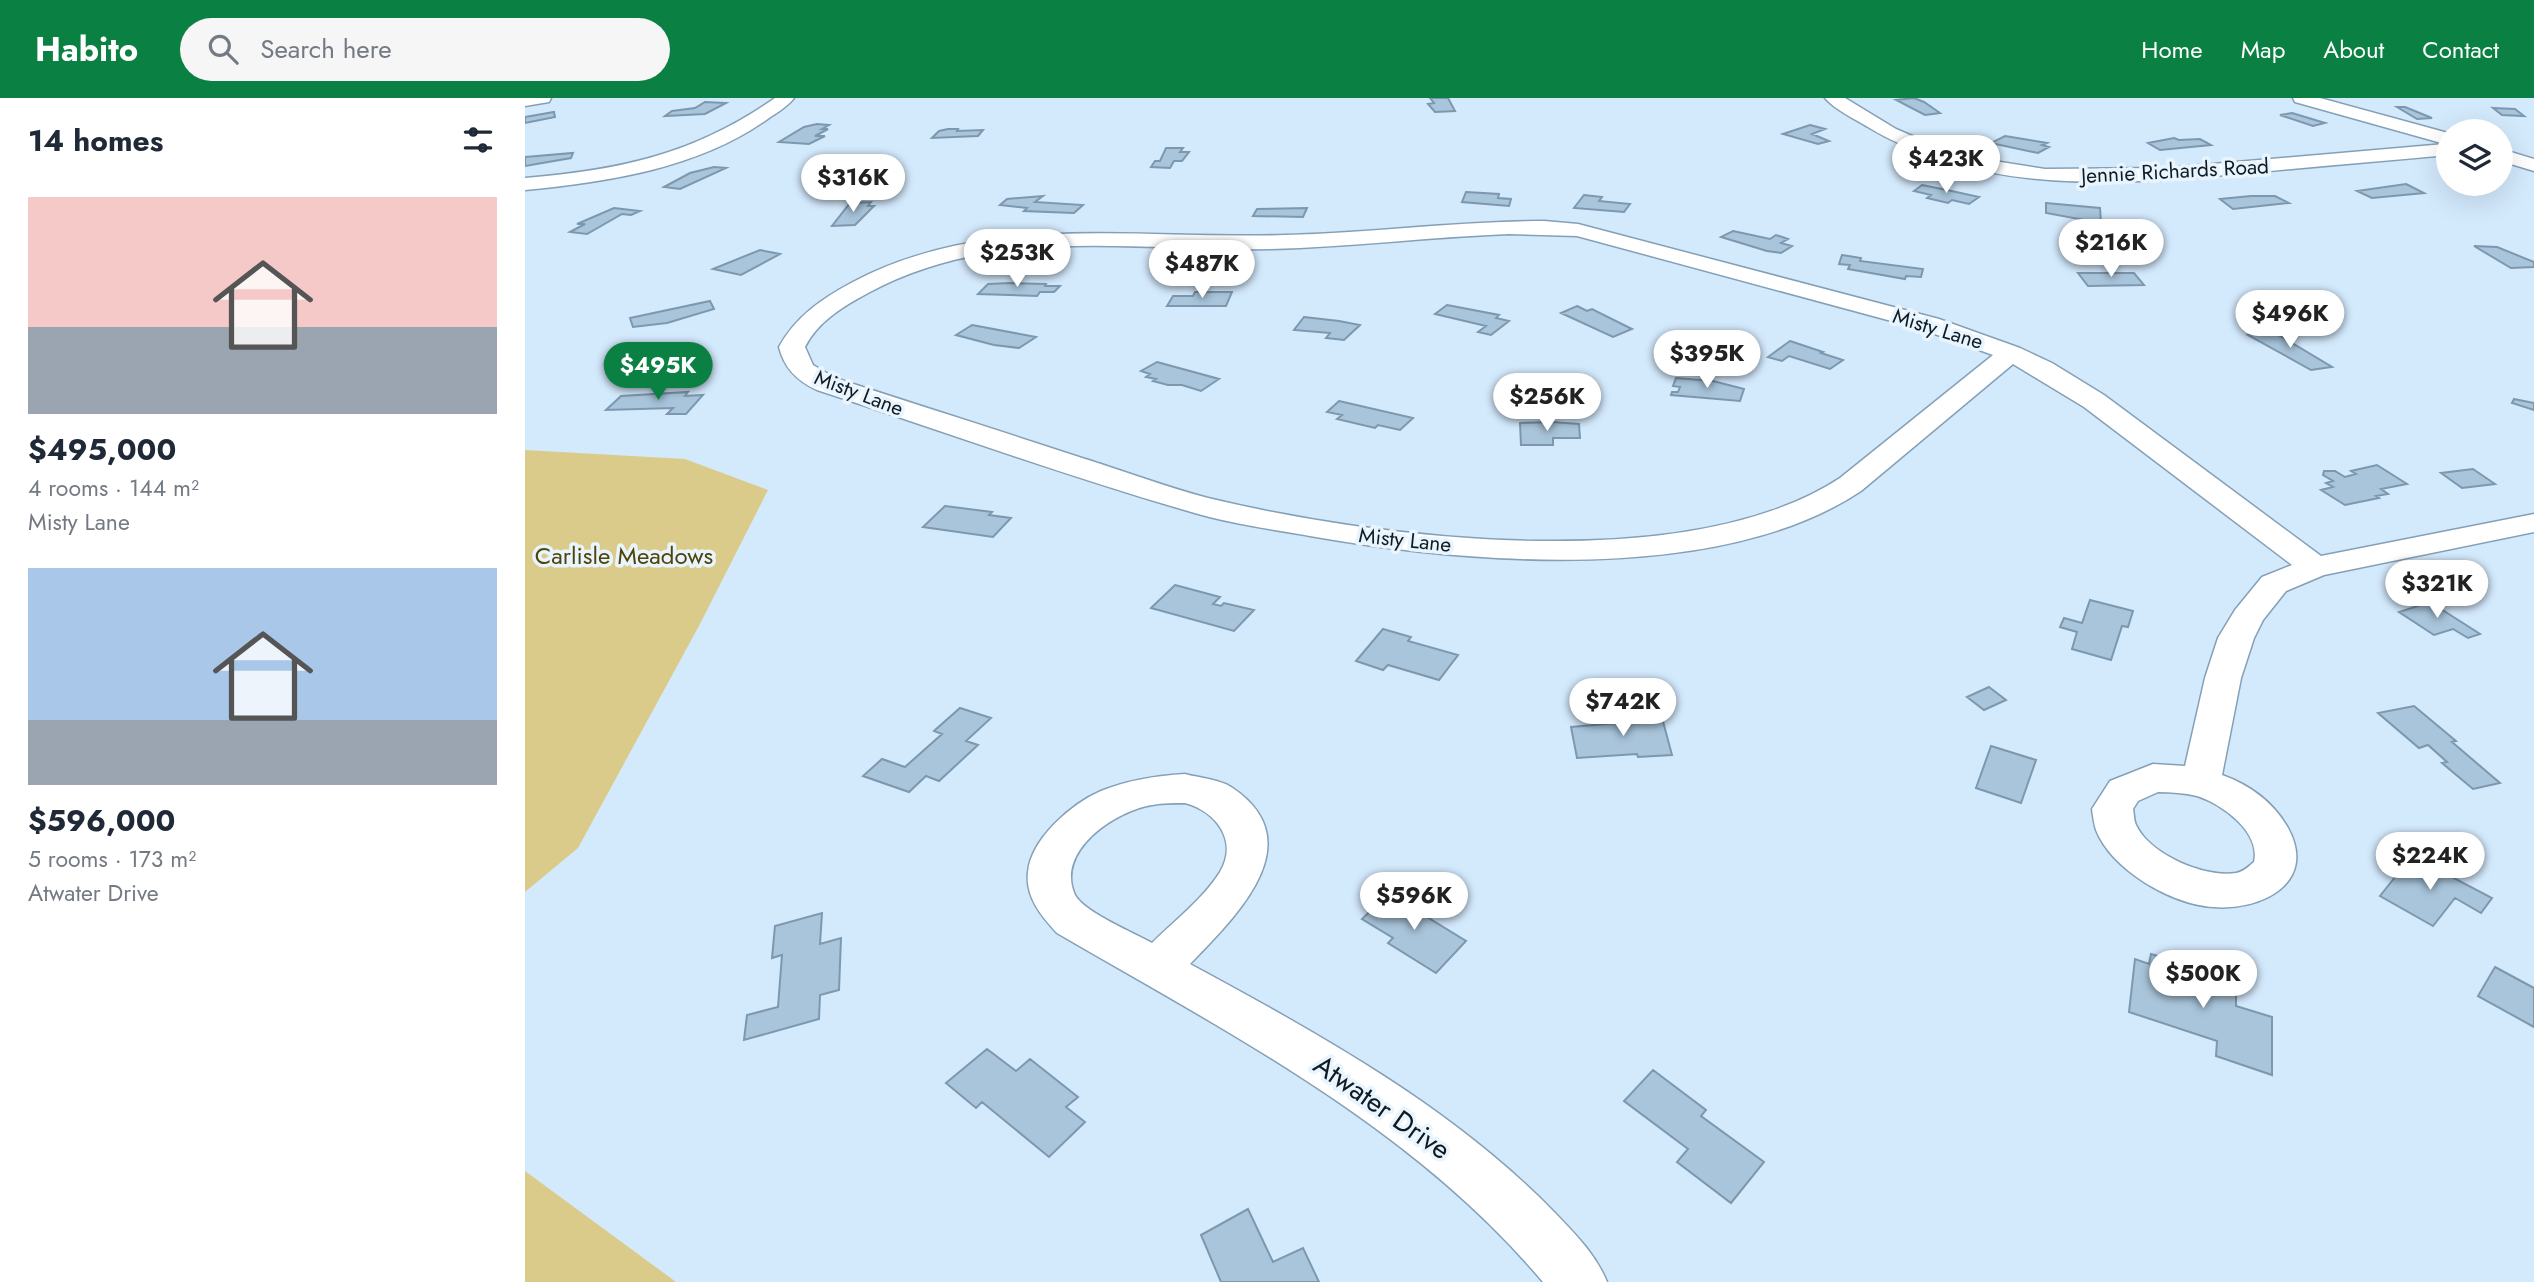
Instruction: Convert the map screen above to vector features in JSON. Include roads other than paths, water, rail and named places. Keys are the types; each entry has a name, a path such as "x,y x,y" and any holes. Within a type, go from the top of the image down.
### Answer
{"street":[{"path":"525,102 543,98"},
{"path":"525,207 533,184 631,167 692,151 738,131 786,98"},
{"name":"Jennie Richards Road","path":"1833,98 1925,149 1989,167 2053,176 2144,176 2436,150"},
{"path":"2301,98 2436,136"},
{"path":"2513,159 2534,165"},
{"name":"Misty Lane","path":"2011,353 1868,472 1829,498 1797,513 1750,528 1690,540 1618,548 1548,550 1448,545 1382,538 1258,518 1199,505 826,384 801,369 794,359 792,347 807,324 871,281 927,257 987,243 1055,238 1211,243 1289,242 1543,227 1578,230 1930,324 2011,353 2043,369 2094,401 2315,567"},
{"path":"2201,783 2227,664 2247,617 2274,584 2315,567 2534,523"},
{"name":"Atwater Drive","path":"1157,968 1240,875 1248,851 1245,828 1234,810 1214,796 1187,789 1156,789 1124,796 1095,810 1071,830 1055,854 1049,879 1055,902 1073,921 1341,1075 1434,1141 1532,1228 1579,1282"}],"park label":[{"name":"Carlisle Meadows","path":"624,555"}]}
